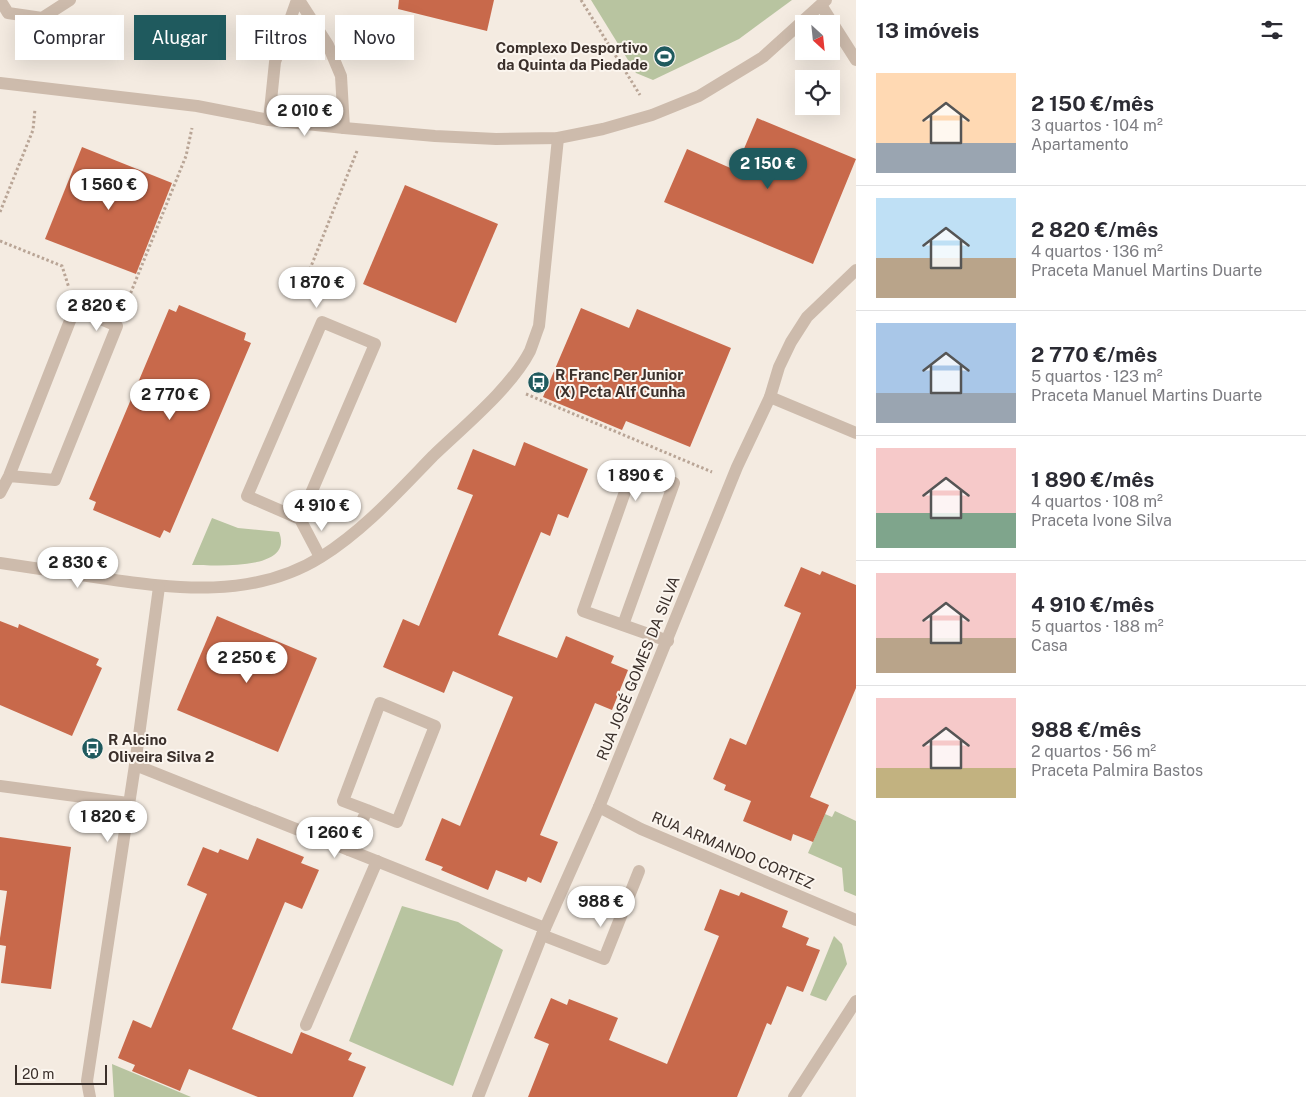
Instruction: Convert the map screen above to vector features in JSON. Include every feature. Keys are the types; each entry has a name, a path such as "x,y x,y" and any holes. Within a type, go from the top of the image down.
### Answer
{"street":[{"path":"0,0 8,12 42,18 70,0"},
{"path":"269,120 275,62 298,0"},
{"path":"298,0 328,46 341,76 344,128"},
{"path":"0,82 197,106 269,120 344,128 496,139 558,138 603,129 652,114 698,96 763,57 823,3 856,60"},
{"path":"0,563 159,587 212,588 240,586 268,580 291,572 320,558 343,542 376,514 504,385 529,351 539,326 558,138"},
{"name":"RUA JOSÉ GOMES DA SILVA","path":"478,1097 544,931 599,807 791,342 807,317 856,270"},
{"path":"0,493 9,476 75,308 117,326 55,480 9,476"},
{"path":"300,519 375,344 322,322 247,496 300,519 320,558"},
{"path":"770,396 856,433"},
{"path":"623,625 674,483 633,469 582,611 668,641"},
{"path":"90,1097 86,1081 135,765 159,587"},
{"path":"380,703 435,726 397,822 367,810 343,801 380,703"},
{"path":"135,765 377,861 544,931 604,959 639,870"},
{"path":"0,786 128,803"},
{"name":"RUA ARMANDO CORTEZ","path":"599,807 641,829 856,920"},
{"path":"349,850 367,810"},
{"path":"306,1025 377,861"},
{"path":"794,1097 856,1001"}],"path":[{"path":"582,0 652,114"},
{"path":"117,326 186,156 197,106"},
{"path":"306,279 345,185 365,129"},
{"path":"0,212 32,130"},
{"path":"0,241 62,266"},
{"path":"541,401 733,481"}],"green space":[{"name":"Complexo Desportivo da Quinta da Piedade","path":"591,0 792,0 739,39 653,80 636,73"},
{"path":"212,518 238,528 279,532 281,545 275,554 250,564 192,565"},
{"path":"835,811 856,821 856,896 844,891 842,868 808,853 825,814 832,817"},
{"path":"402,906 458,922 503,950 453,1086 349,1041"},
{"path":"834,936 842,944 847,964 826,1001 810,995"},
{"path":"112,1064 191,1097 114,1097"}],"building":[{"path":"399,0 494,0 487,31 398,9"},
{"path":"757,118 856,159 813,264 664,202 687,149 735,170"},
{"path":"82,147 172,183 136,274 45,239"},
{"path":"405,185 498,224 456,323 363,284"},
{"path":"179,305 246,333 244,340 251,343 170,533 164,530 160,538 93,510 96,502 89,499 169,309 176,312"},
{"path":"581,308 629,328 637,309 731,348 690,447 626,421 622,430 543,397"},
{"path":"524,442 588,469 568,518 558,514 550,536 541,532 498,635 557,658 566,636 614,656 611,663 628,670 612,710 595,703 540,835 558,842 541,883 528,877 526,882 496,870 488,890 441,870 443,867 425,860 442,818 460,826 513,697 453,671 444,693 383,667 403,619 419,626 473,495 457,489 473,449 515,466"},
{"path":"801,567 820,575 822,571 856,585 856,688 810,797 829,805 813,842 793,834 791,841 743,821 751,801 724,790 726,785 713,779 730,738 746,745 801,613 784,606"},
{"path":"217,616 317,658 278,752 177,710"},
{"path":"0,621 18,628 19,624 99,659 96,665 102,668 72,736 0,705"},
{"path":"0,837 71,847 51,989 1,983 6,946 0,945 0,938 7,891 0,890"},
{"path":"257,838 304,857 301,863 319,870 302,909 285,902 232,1029 292,1054 301,1032 352,1053 348,1060 366,1067 353,1097 258,1097 189,1069 180,1091 132,1071 135,1065 118,1058 133,1020 151,1028 207,894 187,885 203,847 218,853 220,849 248,860"},
{"path":"720,889 739,896 741,892 788,911 782,927 809,938 806,945 820,950 803,992 787,986 771,1025 767,1023 737,1097 528,1097 549,1044 534,1038 551,998 567,1005 569,999 618,1018 609,1040 667,1064 719,936 704,930"}],"place":[{"name":"Complexo Desportivo da Quinta da Piedade","path":"664,56"},
{"name":"R Franc Per Junior (X) Pcta Alf Cunha","path":"539,383"},
{"name":"R Alcino Oliveira Silva 2","path":"92,748"}]}
